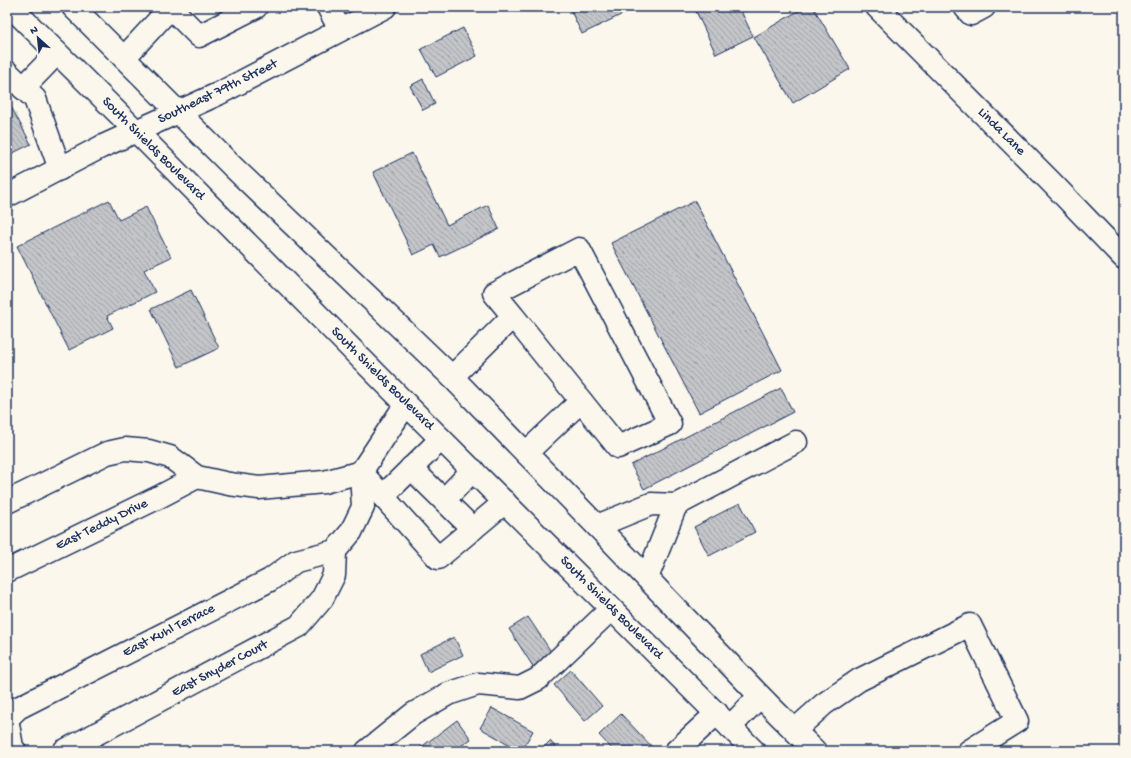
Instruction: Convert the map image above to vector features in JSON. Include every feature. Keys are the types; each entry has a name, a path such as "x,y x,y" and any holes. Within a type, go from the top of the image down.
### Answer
{"street":[{"name":"South Shields Boulevard","path":"11,7 754,751"},
{"path":"73,7 233,168 452,377 815,751"},
{"path":"124,58 171,7 199,36 256,7"},
{"path":"328,7 340,30"},
{"name":"Southeast 79th Street","path":"7,196 102,147 218,94 385,7"},
{"name":"Linda Lane","path":"877,7 1124,258"},
{"path":"965,7 971,14 984,7"},
{"path":"23,88 57,54"},
{"path":"7,72 35,99 60,169"},
{"path":"579,249 670,424 618,447 513,316 494,293 579,249"},
{"path":"452,377 513,316"},
{"path":"526,453 582,401"},
{"path":"335,551 351,532 363,507 361,472 406,404"},
{"path":"383,496 441,438"},
{"path":"597,526 651,504 676,505 796,442"},
{"path":"7,502 107,453 125,449 149,451 170,457 197,477 228,484 259,488 324,482 361,472"},
{"path":"412,468 472,529"},
{"path":"444,500 473,470"},
{"path":"361,472 438,558 505,502"},
{"name":"East Teddy Drive","path":"7,571 197,477"},
{"path":"647,578 676,505"},
{"name":"East Kuhl Terrace","path":"14,749 7,719 18,708 270,580 296,561 335,551"},
{"name":"East Snyder Court","path":"64,751 299,626 322,599 334,574 335,551"},
{"path":"367,751 413,714 448,694 478,684 520,688 538,679 612,609"},
{"path":"795,730 824,704 859,680 970,625 1017,721 969,751"},
{"path":"676,751 760,696"}],"building":[{"path":"569,7 637,7 582,34"},
{"path":"694,7 739,7 753,36 716,54"},
{"path":"805,7 813,7 850,69 793,103 754,37"},
{"path":"463,28 477,56 436,77 421,49"},
{"path":"423,79 435,104 423,110 410,86"},
{"path":"7,99 31,144 7,156"},
{"path":"412,153 447,225 488,205 499,229 440,257 434,245 413,255 373,172"},
{"path":"109,200 119,220 146,207 171,257 144,270 155,292 107,316 113,328 69,350 17,246"},
{"path":"695,201 782,370 699,413 611,243"},
{"path":"191,290 219,348 179,367 151,309"},
{"path":"781,388 793,412 644,489 631,465"},
{"path":"740,503 755,532 709,556 694,527"},
{"path":"528,617 554,656 534,668 509,629"},
{"path":"454,637 463,655 428,672 420,654"},
{"path":"571,670 602,706 585,721 554,685"},
{"path":"492,708 533,731 521,751 480,728"},
{"path":"621,714 654,749 652,751 614,751 599,735"},
{"path":"457,720 471,739 454,751 422,751 420,748"},
{"path":"550,741 559,751 540,751"}]}
